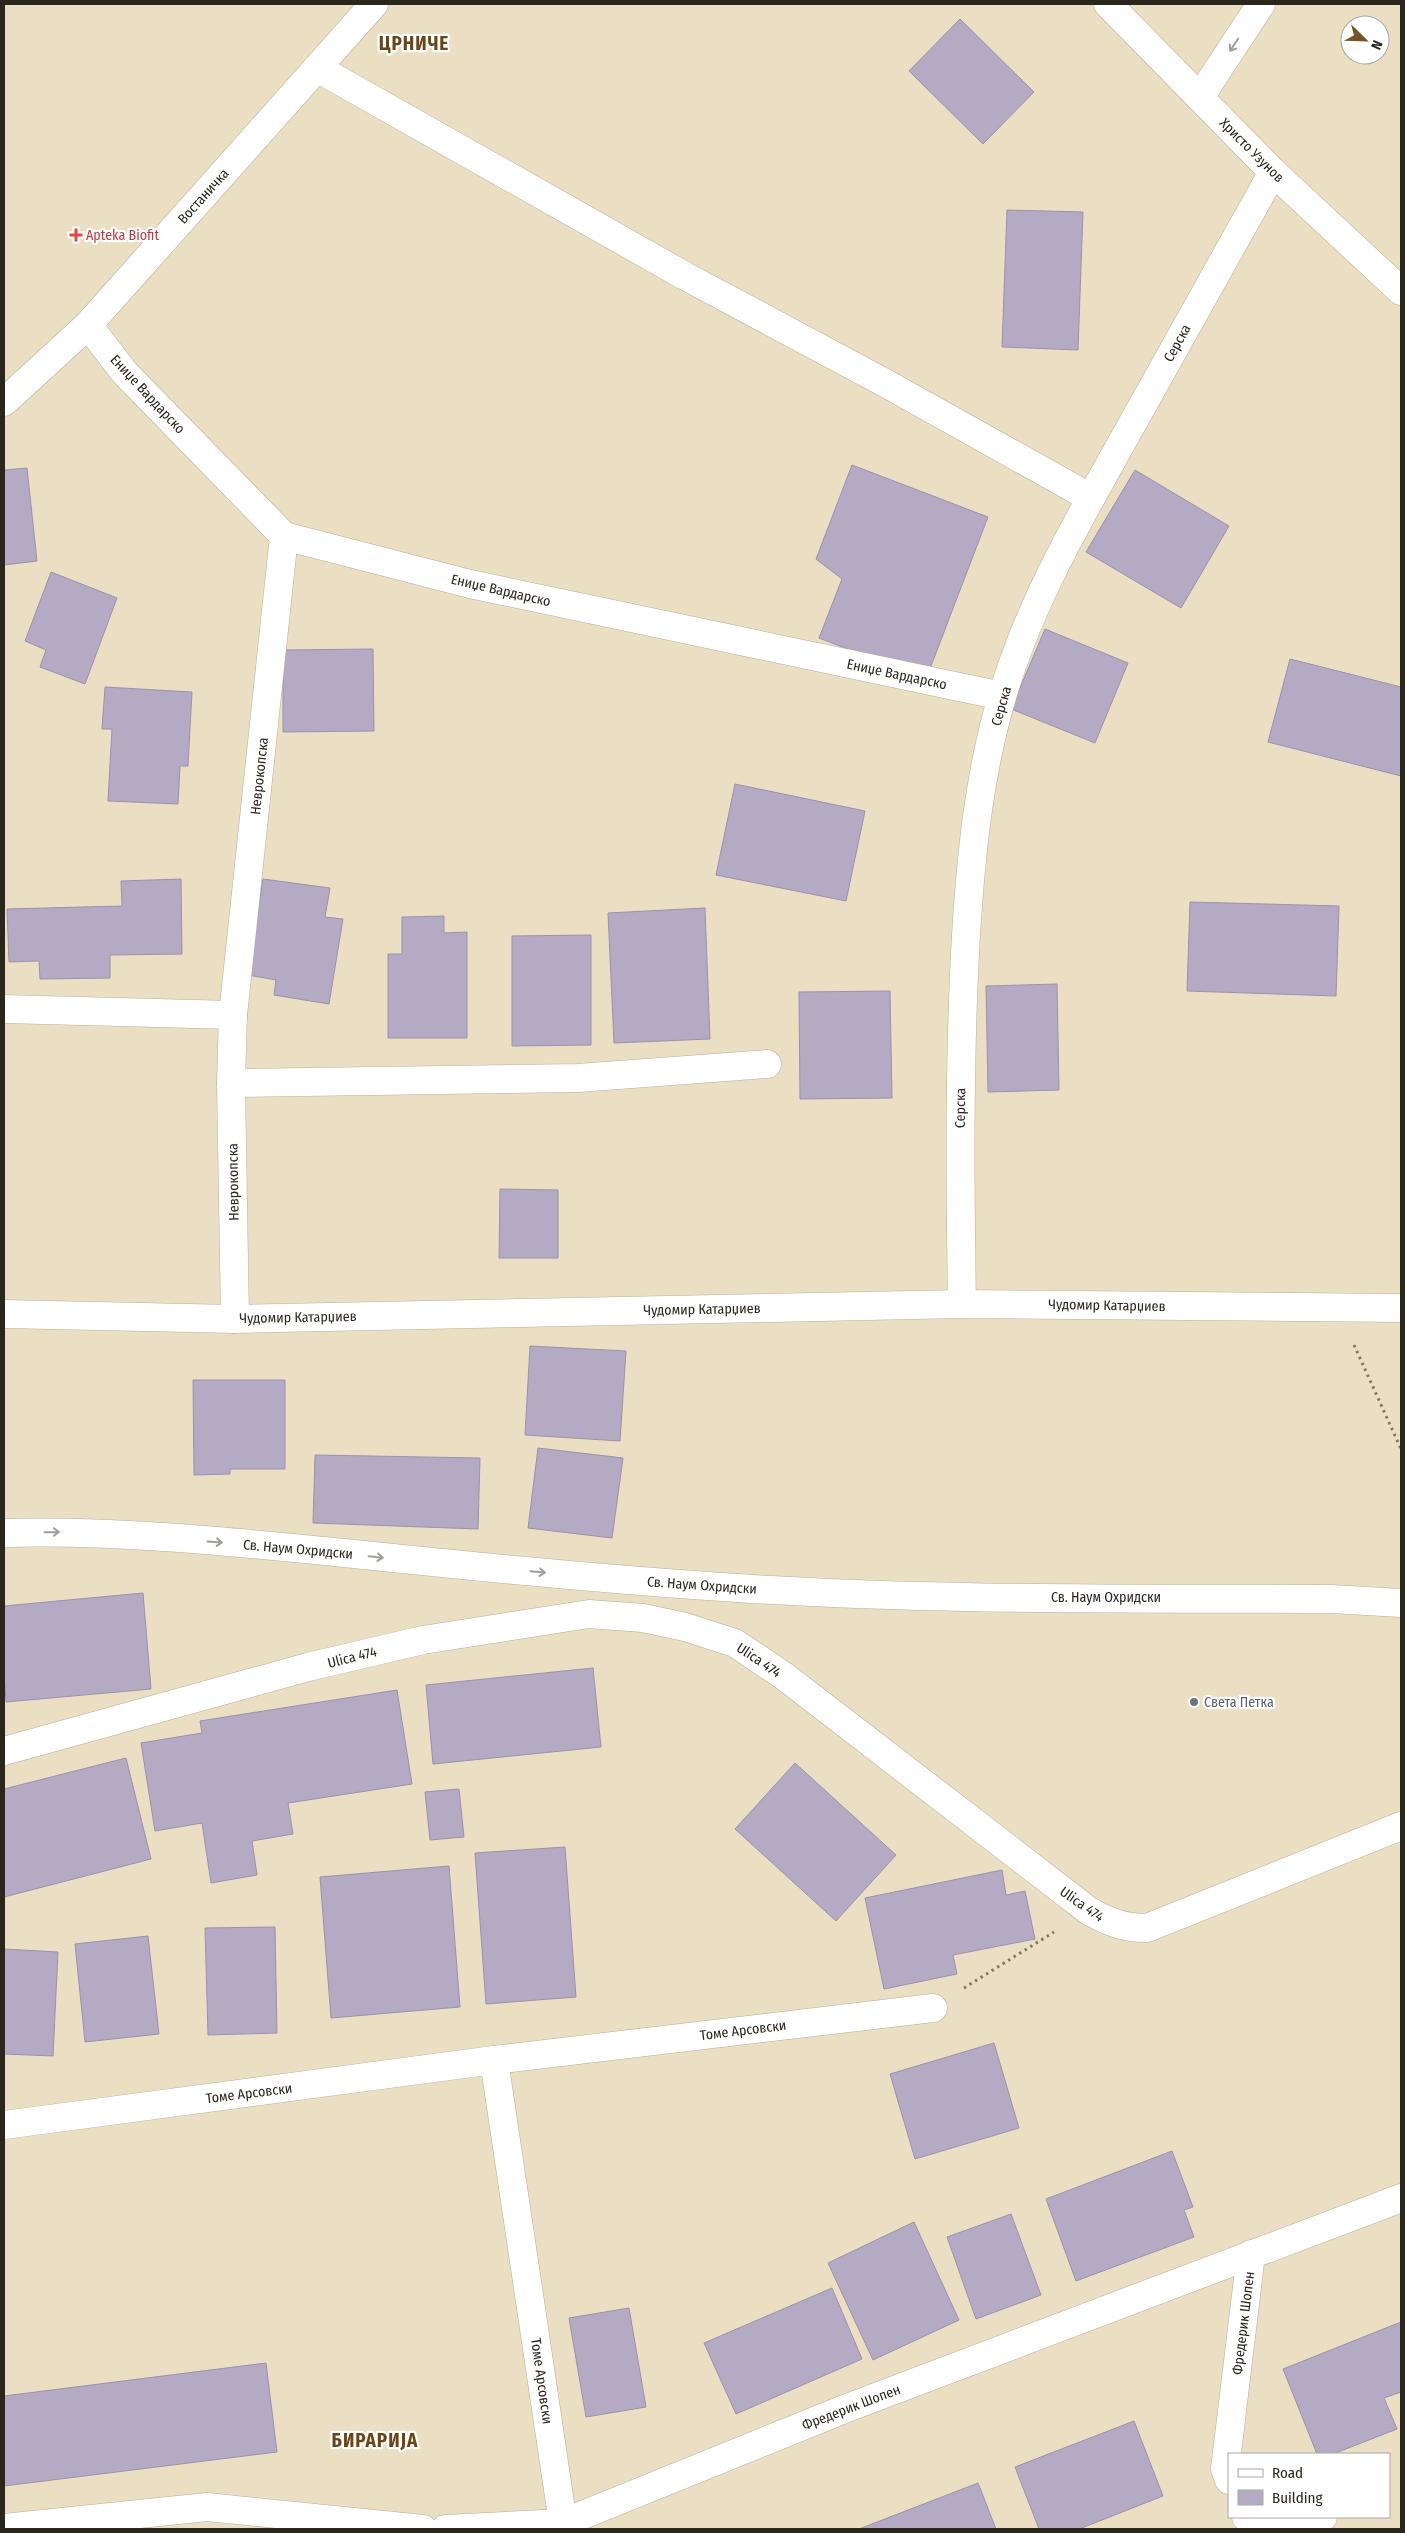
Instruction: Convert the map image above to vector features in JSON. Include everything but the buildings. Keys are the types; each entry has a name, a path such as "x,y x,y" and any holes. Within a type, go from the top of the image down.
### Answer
{"street":[{"name":"Востаничка","path":"4,402 88,325 374,4"},
{"name":"Христо Узунов","path":"1108,4 1273,172 1401,291"},
{"path":"1200,97 1261,4"},
{"path":"317,68 685,276 887,384 1091,498"},
{"name":"Серска","path":"962,1304 960,1156 962,1020 969,896 982,781 1002,696 1042,591 1091,498 1273,172"},
{"name":"Ениџе Вардарско","path":"88,325 124,372 284,536 470,584 1002,696"},
{"name":"Неврокопска","path":"235,1319 233,1015 284,536"},
{"path":"4,1009 233,1015"},
{"path":"232,1083 578,1078 767,1064"},
{"name":"Чудомир Катарџиев","path":"4,1314 235,1319 962,1304 1401,1308"},
{"name":"Св. Наум Охридски","path":"4,1533 63,1532 272,1546 460,1565 737,1588 898,1595 1331,1599 1401,1603"},
{"name":"Ulica 474","path":"4,1751 308,1667 423,1640 589,1614 643,1618 685,1627 735,1643 784,1676 1089,1911 1113,1924 1129,1928 1147,1928 1401,1826"},
{"name":"Томе Арсовски","path":"4,2125 494,2060 933,2008"},
{"name":"Томе Арсовски","path":"494,2060 563,2523"},
{"name":"Фредерик Шопен","path":"445,2529 563,2523 847,2408 1401,2198"},
{"name":"Фредерик Шопен","path":"1228,2477 1225,2469 1251,2254"},
{"path":"4,2528 209,2518 423,2529"},
{"path":"1248,2518 1268,2527 1317,2518"}],"path":[{"path":"1337,1308 1401,1449"},
{"path":"933,2008 1089,1911"}],"place":[{"name":"Apteka Biofit","path":"76,235"},
{"name":"Света Петка","path":"1194,1702"}],"district":[{"name":"ЦРНИЧЕ","path":"414,43"},
{"name":"БИРАРИЈА","path":"375,2440"}]}
